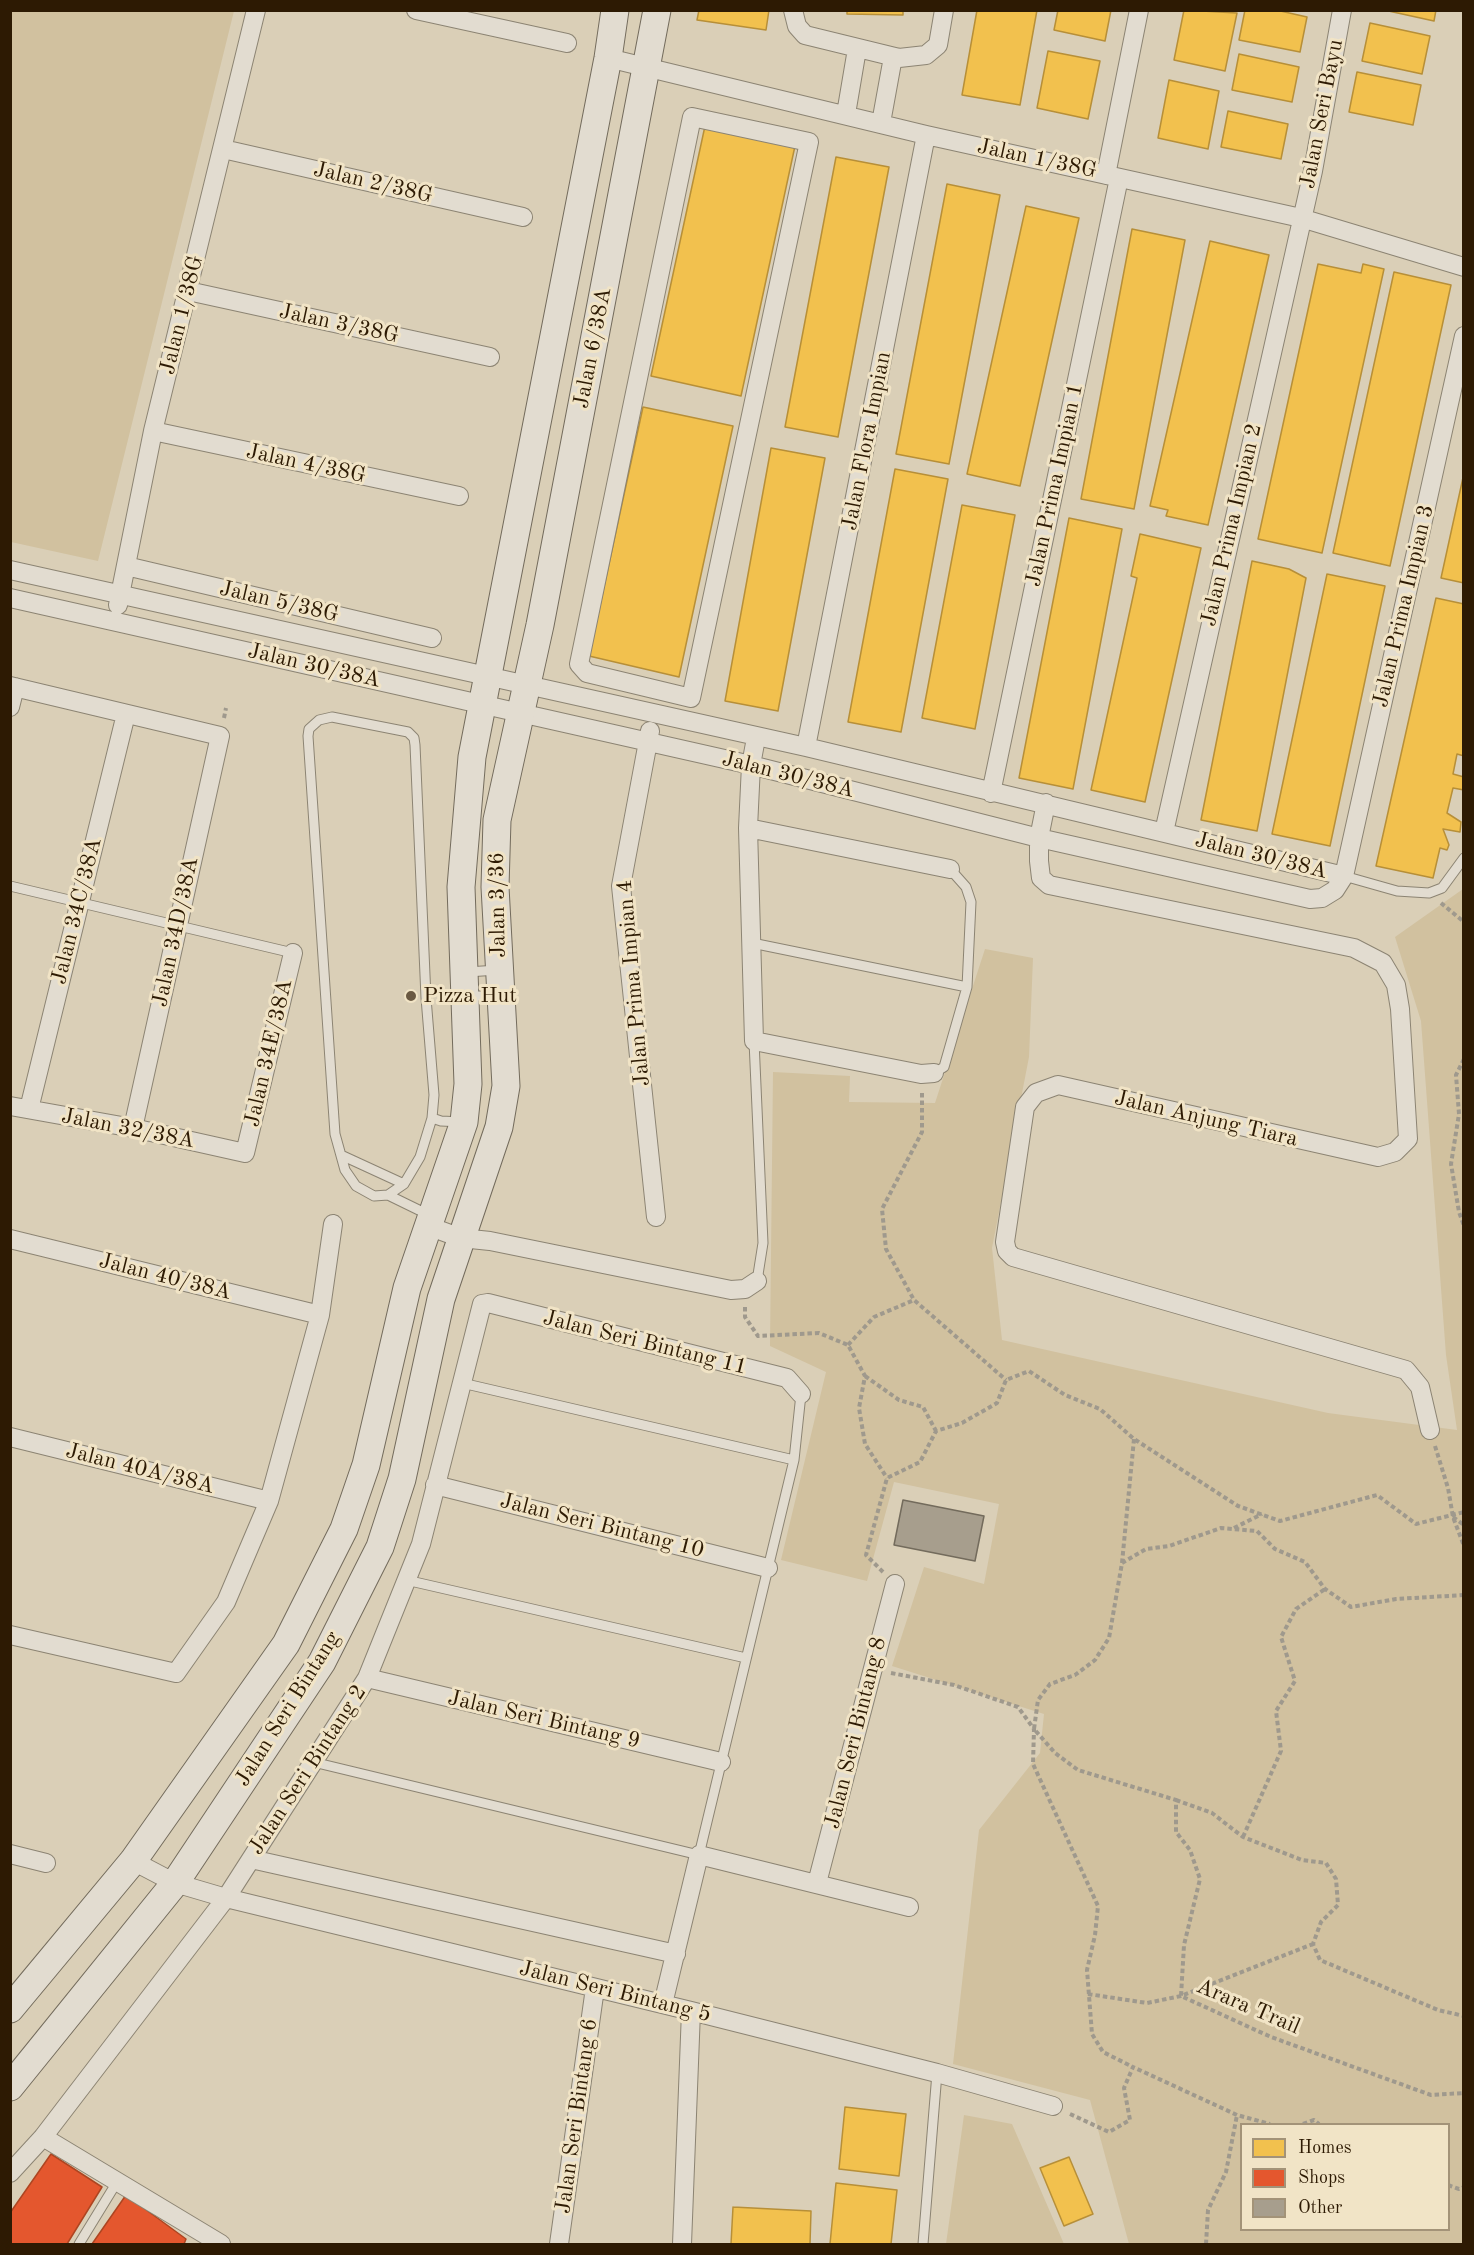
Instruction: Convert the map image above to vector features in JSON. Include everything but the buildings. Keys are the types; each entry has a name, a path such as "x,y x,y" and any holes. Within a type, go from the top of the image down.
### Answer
{"street":[{"name":"Jalan 1/38G","path":"114,621 153,431 255,10"},
{"path":"416,10 567,43"},
{"name":"Jalan 6/38A","path":"483,704 608,58 615,10"},
{"name":"Jalan 6/38A","path":"521,712 657,10"},
{"path":"793,10 798,26 805,35 893,57 926,55 938,45 944,10"},
{"name":"Jalan Prima Impian 1","path":"991,793 1113,176 1139,10"},
{"name":"Jalan Seri Bayu","path":"1301,218 1313,171 1342,10"},
{"path":"846,114 857,49"},
{"path":"881,123 893,57"},
{"name":"Jalan 1/38G","path":"608,58 926,135 1301,218 1464,267"},
{"path":"686,723 809,142 692,117 579,664 586,673 691,698"},
{"name":"Jalan Flora Impian","path":"806,747 926,135"},
{"name":"Jalan 2/38G","path":"223,149 523,217"},
{"name":"Jalan Prima Impian 2","path":"1164,832 1301,218"},
{"name":"Jalan 3/38G","path":"188,291 490,357"},
{"name":"Jalan Prima Impian 3","path":"1344,876 1464,336"},
{"name":"Jalan 4/38G","path":"153,431 459,496"},
{"name":"Jalan 5/38G","path":"126,566 432,638"},
{"name":"Jalan 30/38A","path":"10,570 489,676 686,723 806,747 1344,876 1335,890 1322,898 1310,899 1039,838 648,741 10,598"},
{"path":"237,649 242,621"},
{"path":"10,707 13,687 126,714"},
{"name":"Jalan 3/36","path":"429,1221 464,1122 468,1084 460,813 464,776 483,704"},
{"name":"Jalan 3/36","path":"461,1238 500,1128 506,1086 495,886 497,820 521,712"},
{"name":"Jalan 34D/38A","path":"126,714 220,736 133,1128"},
{"name":"Jalan 34C/38A","path":"29,1109 126,714"},
{"name":"Jalan Prima Impian 4","path":"653,714 621,886 656,1217"},
{"path":"756,738 751,765 748,828 754,1041 928,1073"},
{"name":"Jalan Anjung Tiara","path":"1046,803 1039,838 1041,878 1048,885 1354,948 1383,963 1396,985 1400,1009 1408,1139 1395,1152 1378,1157 1058,1085 1036,1093 1025,1107 1005,1242 1007,1251 1013,1257 1406,1370 1420,1387 1430,1430"},
{"path":"748,828 950,869"},
{"name":"Jalan 34E/38A","path":"246,1153 293,953"},
{"name":"Jalan 32/38A","path":"10,1106 133,1128 246,1153"},
{"path":"429,1221 461,1238 490,1241 731,1290 751,1285"},
{"name":"Jalan Seri Bintang","path":"10,2009 133,1861 286,1644 344,1529 366,1465 407,1287 429,1221"},
{"path":"10,1635 176,1673 226,1602 269,1502 320,1315 333,1224"},
{"name":"Jalan Seri Bintang","path":"10,2087 175,1883 322,1662 380,1547 402,1479 441,1299 461,1238"},
{"name":"Jalan 40/38A","path":"10,1239 320,1315"},
{"name":"Jalan Seri Bintang 11","path":"482,1304 488,1303 787,1378 801,1395"},
{"name":"Jalan Seri Bintang 2","path":"10,2174 43,2137 226,1898 367,1678 421,1544 482,1304"},
{"name":"Jalan 40A/38A","path":"10,1437 269,1502"},
{"name":"Jalan Seri Bintang 10","path":"435,1485 768,1568"},
{"name":"Jalan Seri Bintang 8","path":"818,1883 895,1584"},
{"name":"Jalan Seri Bintang 9","path":"367,1678 721,1762"},
{"path":"10,1854 46,1863"},
{"path":"663,2004 699,1855 909,1907"},
{"path":"251,1859 676,1954"},
{"name":"Jalan Seri Bintang 5","path":"133,1861 175,1883 226,1898 691,2011 937,2073 1053,2106"},
{"name":"Jalan Seri Bintang 6","path":"559,2244 595,1988"},
{"path":"682,2244 691,2011"},
{"path":"43,2137 209,2241"}],"lane":[{"path":"332,717 408,732 414,738 426,998 434,1095 432,1118 420,1157 404,1184 388,1195 374,1196 356,1186 345,1170 335,1134 308,736 309,729 319,720 332,717"},
{"path":"1344,876 1397,891 1429,893 1442,888 1464,858"},
{"path":"928,1073 944,1067 968,987 971,902 966,887 950,869"},
{"path":"10,886 293,953"},
{"path":"752,943 968,987"},
{"path":"465,984 500,983"},
{"path":"465,984 500,983"},
{"path":"751,1285 763,1243 754,1041"},
{"path":"432,1118 441,1121 464,1122"},
{"path":"341,1155 404,1184"},
{"path":"388,1195 429,1221"},
{"path":"462,1383 794,1460"},
{"path":"313,1762 699,1855 794,1460 801,1395"},
{"path":"406,1580 746,1658"},
{"path":"923,2244 937,2073"},
{"path":"79,2244 117,2182"}],"path":[{"path":"1429,893 1464,922"},
{"path":"1464,1059 1456,1075 1459,1114 1451,1164 1459,1212 1464,1226"},
{"path":"928,1073 922,1132 882,1209 886,1250 914,1300 1006,1380"},
{"path":"1459,1114 1464,1118"},
{"path":"751,1285 745,1317 758,1336 819,1333 848,1346 865,1376 899,1400 924,1407 936,1431"},
{"path":"848,1346 874,1317 914,1300"},
{"path":"887,1478 920,1462 936,1431 962,1423 997,1403 1006,1380 1029,1371 1065,1395 1100,1409 1134,1438 1238,1506 1280,1521 1377,1495 1416,1524 1453,1517 1464,1512"},
{"path":"865,1376 859,1408 865,1444 887,1478 866,1555 895,1584"},
{"path":"1430,1430 1448,1488 1453,1517 1464,1546"},
{"path":"1134,1438 1122,1563 1108,1638 1095,1660 1075,1675 1050,1684 1038,1700 1033,1764 1098,1906 1095,1935 1087,1970 1092,2034 1103,2052 1237,2115 1266,2123"},
{"path":"1233,1528 1262,1514"},
{"path":"1453,1517 1464,1525"},
{"path":"1122,1563 1146,1549 1169,1546 1221,1528 1233,1528 1257,1531 1275,1549 1305,1562 1325,1588 1351,1607 1396,1599 1464,1595"},
{"path":"1243,1837 1281,1751 1276,1711 1295,1681 1281,1637 1296,1608 1325,1588"},
{"path":"872,1670 954,1685 1018,1707 1055,1753 1078,1770 1212,1813 1243,1837 1302,1860 1326,1863 1336,1879 1338,1905 1321,1922 1313,1944 1320,1960 1438,2010 1464,2016"},
{"name":"Arara Trail","path":"1176,1800 1176,1832 1190,1850 1200,1879 1184,1945 1181,1996 1271,2037 1431,2095 1464,2093"},
{"path":"1088,1994 1147,2003 1181,1996 1313,1944"},
{"path":"1053,2106 1109,2132 1130,2120 1124,2088 1133,2067"},
{"path":"1206,2244 1208,2210 1226,2172 1237,2115"},
{"path":"1450,2185 1459,2189 1464,2187"}],"shaded area":[{"path":"11,10 234,11 98,561 11,542"},
{"path":"1463,889 1463,2244 1129,2244 1090,2100 953,2064 979,1830 1040,1753 1044,1714 892,1666 924,1567 984,1584 999,1504 894,1482 867,1581 781,1560 826,1372 770,1346 773,1072 850,1076 849,1102 935,1103 985,949 1033,958 1029,1057 992,1248 1002,1340 1328,1413 1457,1430 1446,1355 1421,1021 1395,937"},
{"path":"964,2115 1012,2124 1064,2244 946,2244"}],"place":[{"name":"Pizza Hut","path":"411,996"}]}
